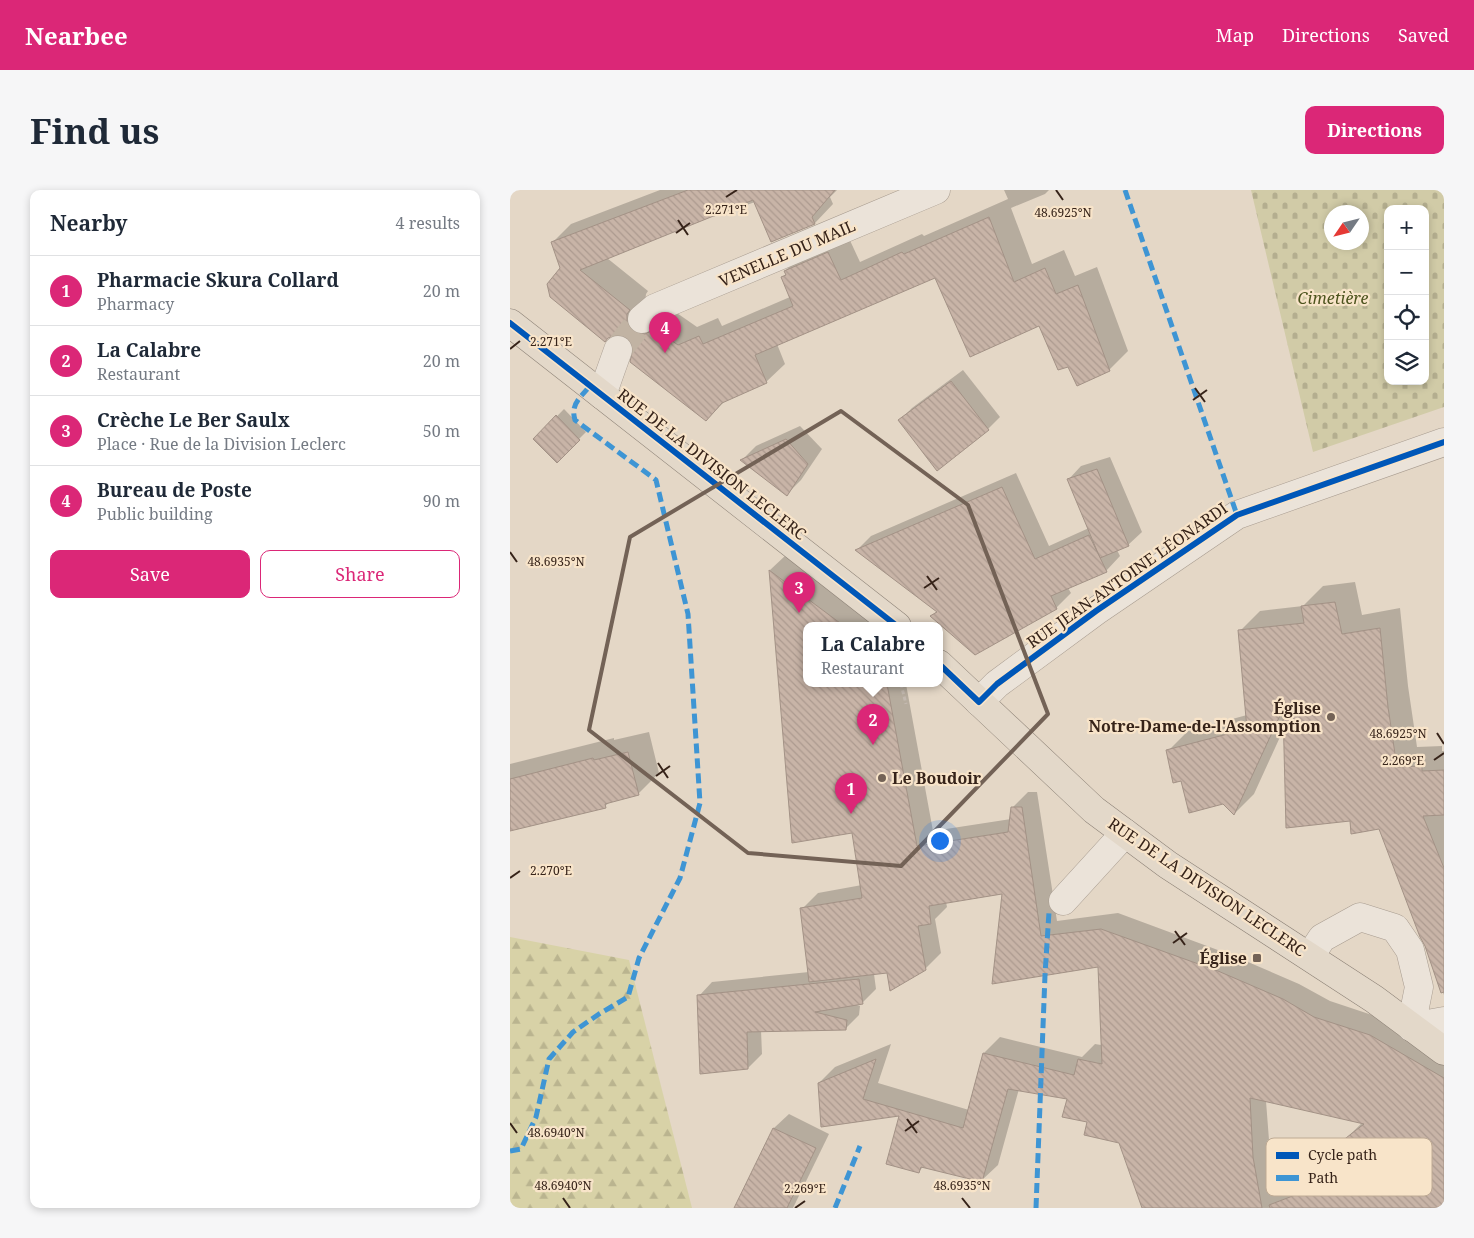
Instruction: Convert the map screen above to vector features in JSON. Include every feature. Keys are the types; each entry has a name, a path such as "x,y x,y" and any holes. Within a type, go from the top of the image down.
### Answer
{"main road":[{"name":"RUE DE LA DIVISION LECLERC","path":"510,323 892,622"},
{"name":"RUE DE LA DIVISION LECLERC","path":"943,668 1081,798 1125,833 1168,865 1310,956 1444,1051"}],"street":[{"name":"VENELLE DU MAIL","path":"642,320 655,308 936,190"},
{"path":"602,395 618,350"},
{"name":"RUE JEAN-ANTOINE LÉONARDI","path":"979,702 997,684 1096,611 1237,515 1444,442"},
{"path":"1063,901 1125,833"},
{"path":"1310,956 1322,938 1360,917 1395,928 1410,950 1419,987 1411,1027 1444,1021"}],"path":[{"path":"902,687 906,704"}],"highlighted area":[{"path":"841,411 968,505 1048,714 901,866 748,853 589,730 630,537"}],"green space":[{"name":"Cimetière","path":"1251,190 1444,190 1444,407 1313,452"},
{"path":"510,937 629,960 692,1208 510,1208"}],"building":[{"path":"688,190 835,190 812,217 815,224 771,242 753,200 580,270 630,310 627,314 627,322 630,329 636,333 645,334 655,329 678,345 699,336 703,344 793,306 781,277 786,275 784,271 828,252 841,280 902,252 904,254 989,217 1014,282 1045,268 1056,294 1078,285 1110,371 1077,386 1068,367 1058,370 1039,326 970,357 935,278 755,355 767,383 722,403 706,421 630,362 633,348 630,340 624,336 616,335 608,338 605,342 550,297 547,284 560,268 551,242"},
{"path":"951,381 989,430 937,471 898,420"},
{"path":"556,415 580,440 557,463 533,439"},
{"path":"786,439 808,464 787,496 740,460"},
{"path":"1097,469 1129,546 1100,558 1067,479"},
{"path":"1002,487 1035,559 1089,535 1107,572 1051,596 1057,609 975,655 943,627 943,622 937,622 930,616 937,612 855,550"},
{"path":"769,570 839,622 803,622 803,687 888,687 917,846 1008,832 1011,807 1022,807 1041,936 1101,929 1218,971 1283,999 1314,1017 1370,1035 1444,1078 1444,1208 1270,1208 1269,1205 1293,1196 1432,1196 1432,1138 1346,1138 1364,1124 1250,1098 1253,1157 1262,1208 1142,1208 1119,1143 1084,1135 1087,1122 1062,1117 1067,1099 1008,1089 982,1182 921,1167 919,1173 886,1164 899,1116 821,1127 818,1083 876,1059 863,1099 963,1128 983,1053 1074,1075 1078,1059 1102,1064 1098,967 992,984 1002,894 929,906 931,924 918,926 926,970 890,991 887,973 809,982 800,908 862,898 852,833 792,843"},
{"path":"1335,602 1342,634 1380,628 1388,707 1397,767 1422,766 1422,771 1444,770 1444,815 1423,816 1444,868 1444,992 1441,993 1425,946 1379,829 1351,834 1350,821 1286,828 1283,709 1234,815 1223,804 1189,813 1181,781 1173,783 1166,750 1247,729 1238,630 1304,623 1301,606"},
{"path":"628,752 639,795 605,804 606,808 510,831 510,779 593,758 594,760"},
{"path":"859,979 863,1004 815,1012 847,1020 846,1030 747,1032 748,1069 700,1074 697,995"},
{"path":"773,1128 816,1148 787,1208 734,1208"}],"tunnel":[{"path":"618,350 642,319"}],"marked path":[{"path":"1125,190 1237,515"},
{"path":"510,1151 521,1149 536,1117 549,1059 573,1032 628,997 639,958 680,878 700,803 688,614 656,480 575,420 575,405 590,386"},
{"path":"1036,1208 1049,912"},
{"path":"835,1208 860,1146"}],"cycle path":[{"path":"510,323 892,622"},
{"path":"943,668 979,702 997,684 1096,611 1237,515 1444,442"}],"place":[{"name":"Bureau de Poste","path":"665,353"},
{"name":"Crèche Le Ber Saulx","path":"799,613"},
{"name":"Église Notre-Dame-de-l'Assomption","path":"1331,717"},
{"name":"La Calabre","path":"873,745"},
{"name":"Le Boudoir","path":"882,778"},
{"name":"Pharmacie Skura Collard","path":"851,814"},
{"name":"Église","path":"1257,958"}]}
